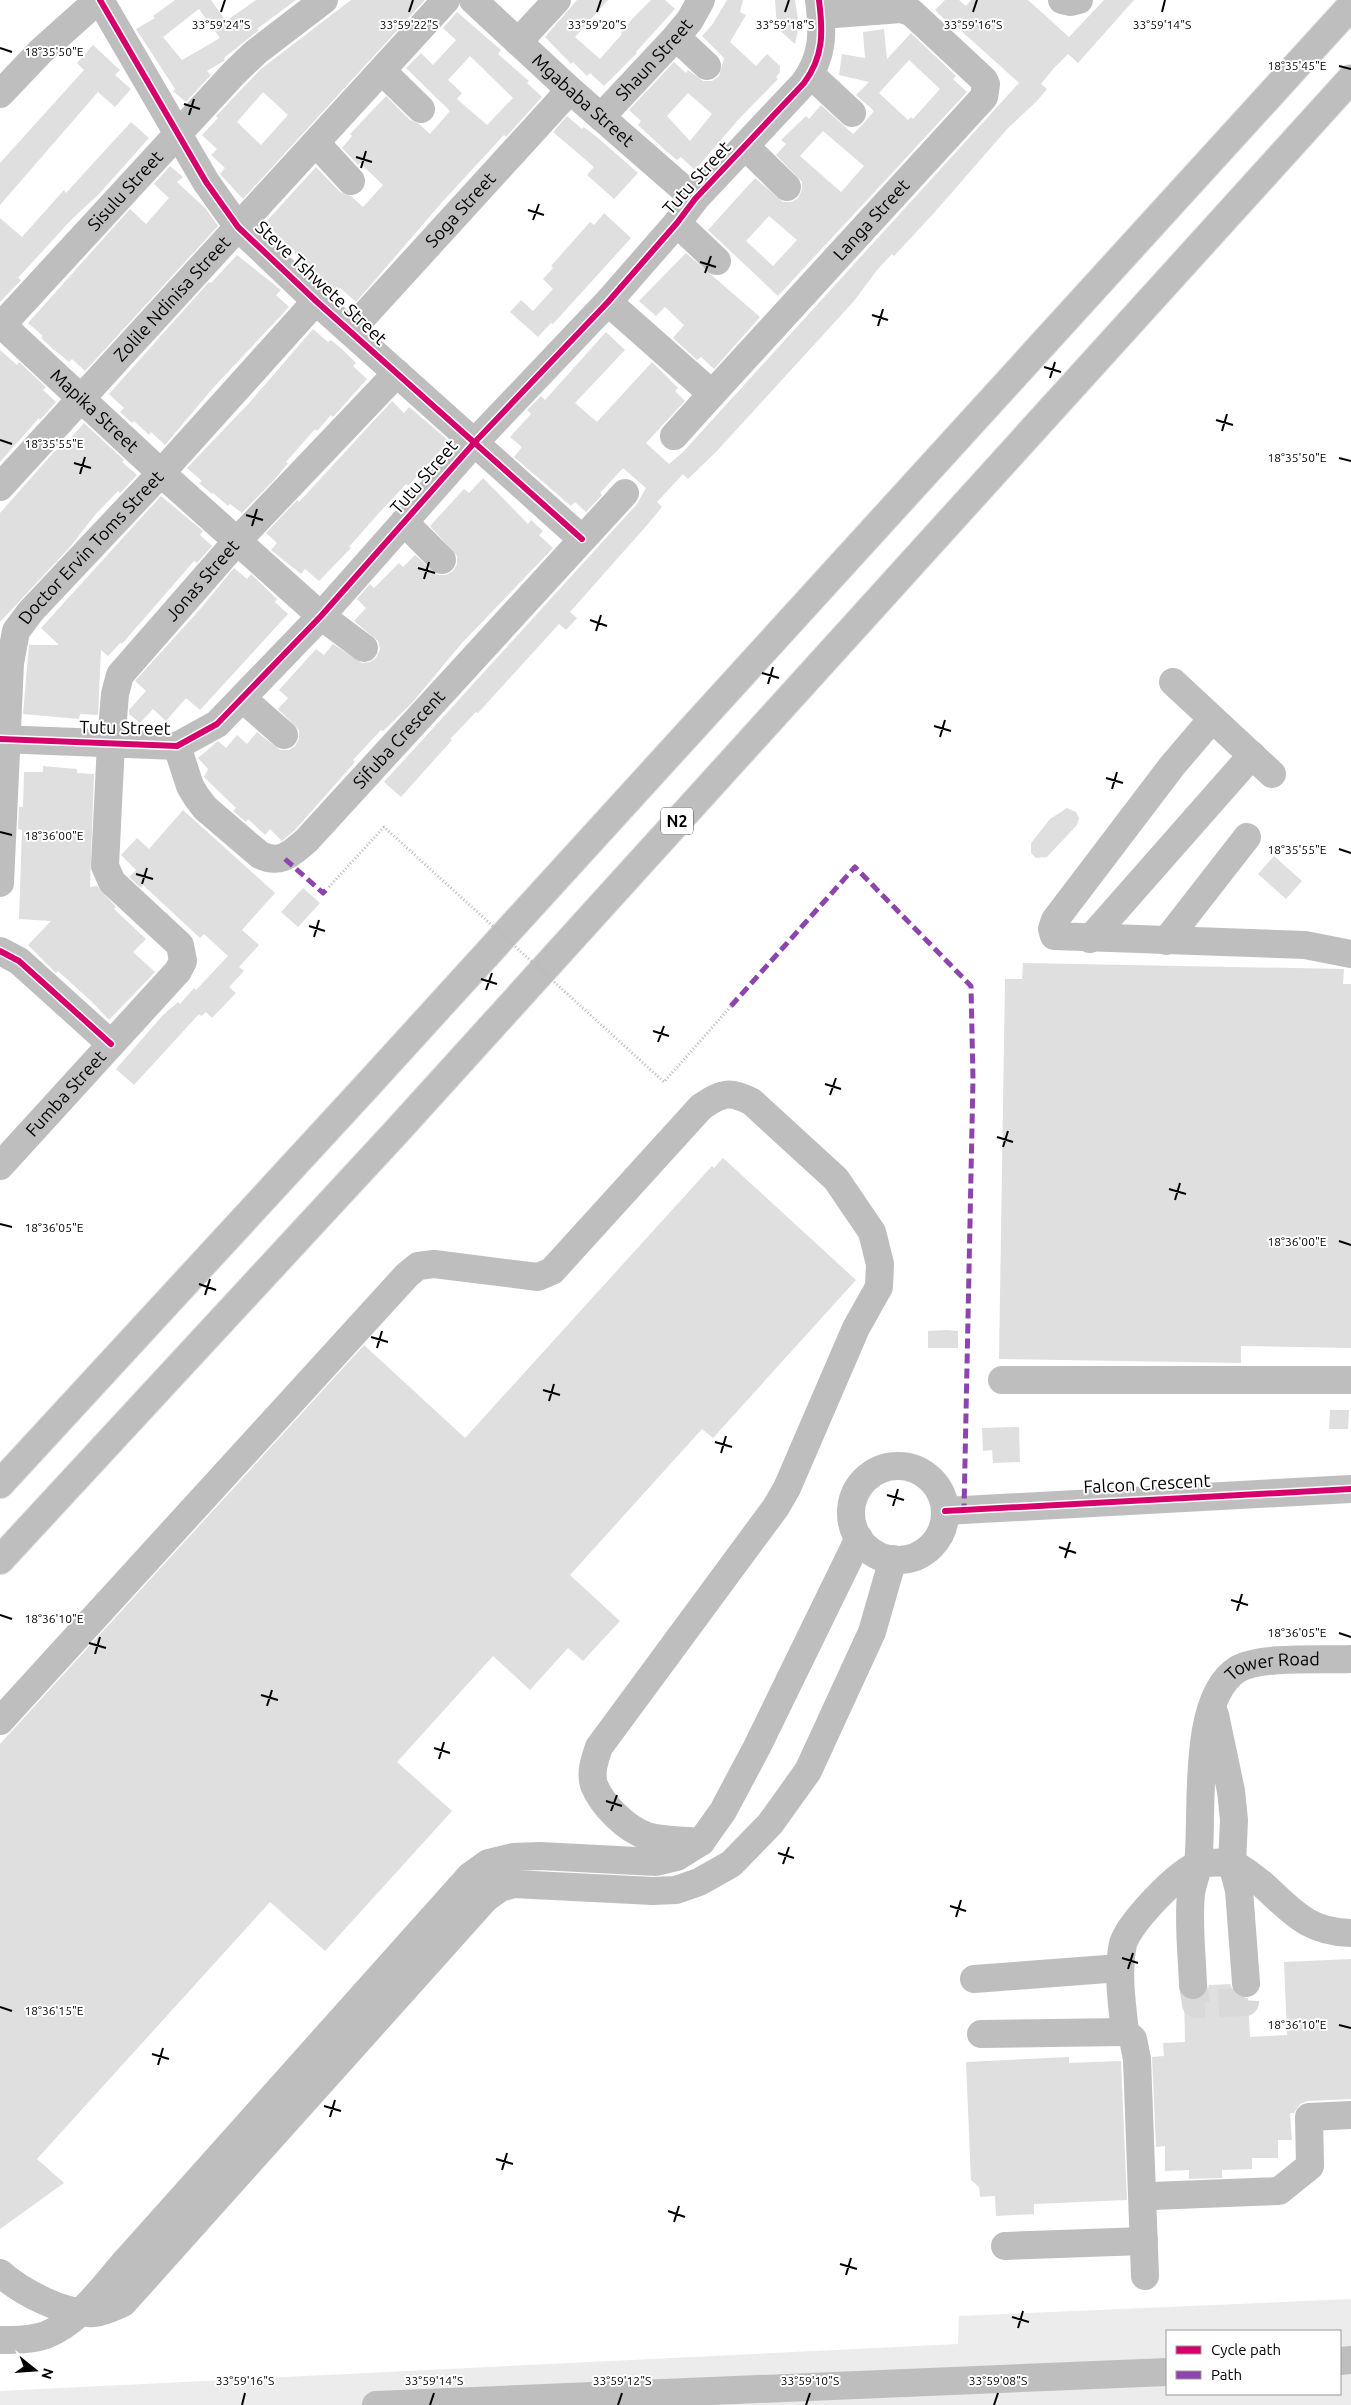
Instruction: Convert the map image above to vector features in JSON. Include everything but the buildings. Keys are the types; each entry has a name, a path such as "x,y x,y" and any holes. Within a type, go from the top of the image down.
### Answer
{"main road":[{"path":"0,94 41,51 99,0"},
{"name":"Steve Tshwete Street","path":"99,0 179,133 206,182 238,226 316,301 582,539"},
{"name":"Sisulu Street","path":"1,326 210,98 256,52 324,0"},
{"name":"Zolile Ndinisa Street","path":"0,487 446,0"},
{"name":"Mgababa Street","path":"472,0 570,90 695,199"},
{"path":"518,42 557,0"},
{"name":"Shaun Street","path":"601,117 676,37 690,20 701,0"},
{"path":"1062,0 1071,2 1079,0"},
{"path":"0,1484 358,1095 1351,6"},
{"name":"Tutu Street","path":"3,739 178,746 217,724 321,616 474,443 608,302 677,224 695,199 746,146 810,74 820,51 823,35 820,8"},
{"name":"Langa Street","path":"712,394 984,97 986,91 984,80 911,12 901,9 820,8"},
{"path":"676,37 707,66"},
{"path":"382,71 421,109"},
{"path":"810,74 852,113"},
{"name":"N2","path":"0,1560 392,1136 1351,79"},
{"name":"Soga Street","path":"350,331 570,90"},
{"path":"316,143 351,181"},
{"path":"746,146 787,187"},
{"path":"677,224 717,261"},
{"name":"Doctor Ervin Toms Street","path":"0,883 3,739 10,663 16,631 31,611 161,473 316,301"},
{"path":"608,302 712,394 674,436"},
{"name":"Mapika Street","path":"1,326 321,616"},
{"name":"Jonas Street","path":"111,743 117,683 125,667 237,541 397,373"},
{"name":"Sifuba Crescent","path":"178,746 190,786 205,808 260,855 270,860 285,859 306,841 625,493"},
{"name":"Tutu Street","path":"405,523 442,560"},
{"path":"321,616 364,648"},
{"path":"1173,682 1272,774"},
{"path":"243,699 284,736"},
{"path":"1212,719 1172,766 1052,925 1054,936 1090,939 1304,945 1351,954"},
{"name":"Fumba Street","path":"0,1166 178,971 183,955 176,941 112,882 106,872 104,859 111,743"},
{"path":"1090,939 1252,755"},
{"path":"1166,941 1247,837"},
{"path":"0,951 19,961 111,1044"},
{"path":"0,1721 407,1275 418,1266 434,1264 538,1277 552,1271 701,1107 719,1095 737,1094 752,1102 836,1179 872,1232 880,1264 879,1287 856,1328 786,1488 776,1506 599,1747 593,1768 594,1785 608,1808 632,1828 647,1836 701,1842"},
{"path":"1002,1380 1351,1380"},
{"path":"896,1466 911,1468 924,1474 939,1490 946,1511 944,1526 938,1539 928,1550 915,1557 900,1560 884,1558 869,1550 859,1538 852,1523 852,1507 857,1491 866,1478 880,1469 896,1466"},
{"name":"Falcon Crescent","path":"946,1511 1351,1489"},
{"path":"0,2340 25,2340 47,2334 68,2322 125,2262 476,1872 488,1863 513,1857 540,1856 656,1862 677,1857 701,1842 723,1811 757,1747 859,1538"},
{"path":"0,2273 32,2296 63,2308 92,2313 110,2309 123,2303 486,1898 500,1888 513,1884 653,1891 676,1890 718,1874 732,1864 770,1824 808,1771 872,1632 893,1559"},
{"name":"Tower Road","path":"1193,1985 1190,1906 1198,1865 1201,1774 1205,1735 1213,1704 1225,1680 1240,1668 1250,1664 1351,1658"},
{"path":"1213,1704 1228,1773 1234,1820 1232,1859 1239,1890 1246,1983"},
{"path":"1125,2032 1120,1968 1124,1942 1132,1925 1173,1883 1198,1865 1232,1859"},
{"path":"1232,1859 1312,1926 1326,1931 1351,1933"},
{"path":"974,1979 1120,1968"},
{"path":"980,2034 1125,2032 1133,2039 1136,2047 1145,2276"},
{"path":"1152,2196 1279,2191 1310,2166 1309,2117 1351,2115"},
{"path":"1005,2246 1144,2241"},
{"path":"376,2405 1166,2372"}],"path":[{"path":"328,887 384,827 664,1082 730,1006"}],"shaded area":[{"path":"1351,2299 1351,2405 0,2405 0,2391 958,2344 959,2316"}],"tunnel":[{"path":"1193,1985 1196,2004 1245,2002 1246,1983"}],"marked path":[{"path":"285,859 323,893 329,887"},
{"path":"731,1006 855,867 971,986 973,1079 964,1510"}],"cycle path":[{"path":"100,0 206,182 238,227 316,301 582,539"},
{"path":"0,739 177,746 217,724 321,616 474,443 608,302 677,223 695,199 804,83 811,73 819,53 821,33 819,0"},
{"path":"0,951 19,961 111,1044"},
{"path":"945,1511 1351,1489"}]}
